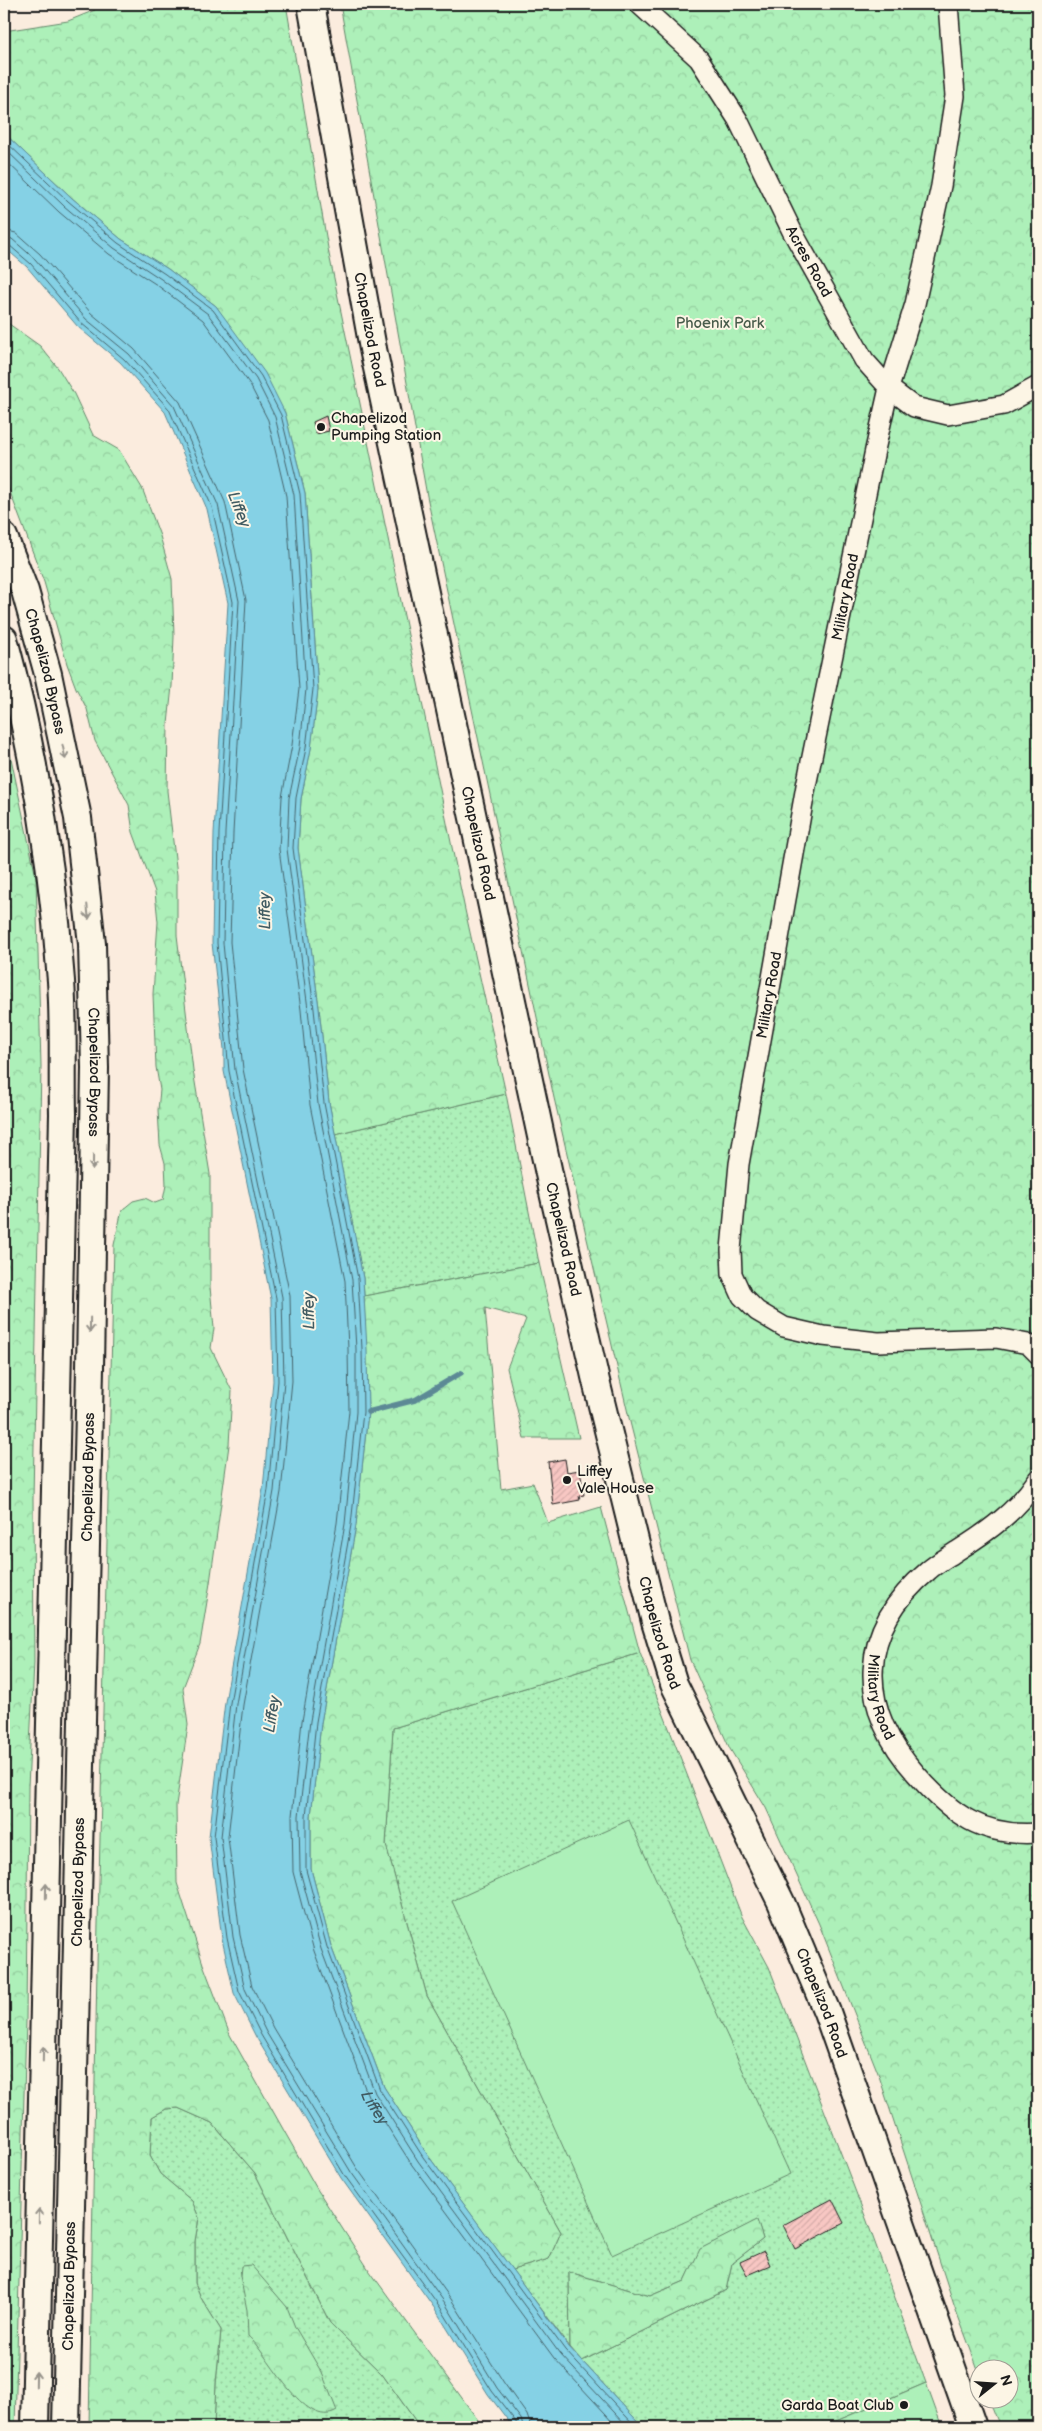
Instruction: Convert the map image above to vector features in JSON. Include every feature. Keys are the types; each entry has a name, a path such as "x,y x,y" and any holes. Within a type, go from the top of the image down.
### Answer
{"main road":[{"name":"Chapelizod Road","path":"312,4 373,349 552,1188 600,1400 655,1622 674,1684 781,1902 827,2012 973,2427"},
{"name":"Chapelizod Bypass","path":"4,537 24,591 48,674 78,818 92,944 95,1068 90,1368 66,2427"},
{"name":"Chapelizod Bypass","path":"4,639 16,685 42,811 55,904 61,984 63,1114 35,2427"}],"street":[{"name":"Acres Road","path":"639,4 699,59 738,120 792,231 864,360 889,388 914,407 948,415 1004,404 1038,386"},
{"name":"Military Road","path":"948,4 955,96 942,186 915,304 889,388 806,786 740,1154 731,1250 732,1274 742,1296 758,1311 784,1327 823,1336 878,1342 996,1338 1028,1344 1038,1354"},
{"name":"Military Road","path":"1038,1479 1017,1506 993,1528 929,1570 901,1598 886,1621 872,1669 875,1699 887,1730 908,1765 932,1792 961,1817 992,1829 1038,1833"}],"green space":[{"path":"97,4 286,4 329,254 465,910 506,1094 335,1134 329,1102 298,848 301,799 311,748 318,689 305,493 285,413 216,306 168,269 121,239 72,198 4,133 4,31 68,21 95,10"},
{"name":"Phoenix Park","path":"340,4 1038,4 1038,2427 1000,2427 993,2408 1020,2408 1020,2358 974,2358 954,2305 878,2073 819,1924 766,1808 730,1749 690,1660 630,1422 554,1098 427,496"},
{"path":"4,307 9,324 40,346 58,368 74,394 93,435 119,450 142,488 160,536 172,579 174,636 168,724 167,791 177,875 177,935 193,1070 210,1174 210,1287 214,1328 211,1348 232,1391 229,1445 200,1644 183,1688 188,1725 176,1805 177,1883 203,1964 230,2035 317,2189 369,2270 483,2427 420,2427 382,2374 330,2323 255,2173 212,2123 178,2108 166,2109 152,2117 150,2156 160,2174 192,2201 199,2218 195,2241 195,2283 201,2298 221,2330 214,2427 89,2427 97,1966 114,1245 122,1210 133,1201 145,1198 155,1203 163,1200 166,1185 165,1163 160,1145 158,1110 160,1090 156,1067 153,994 158,922 155,892 133,832 129,805 95,741 87,709 76,688 67,664 44,582 4,476"},
{"path":"4,725 36,877 41,1066 33,1499 34,1663 28,1787 26,2021 15,2427 4,2427"},
{"path":"506,1094 539,1263 364,1296 363,1278 335,1134"},
{"path":"539,1263 579,1438 524,1438 507,1368 526,1319 485,1308 501,1489 533,1483 548,1523 601,1507 640,1653 393,1728 386,1845 427,1996 561,2232 549,2259 512,2270 427,2154 384,2087 331,1946 311,1869 311,1816 321,1723 356,1525 368,1412 364,1296"},
{"path":"640,1653 742,1917 769,1967 867,2221 926,2383 822,2427 643,2427 582,2361 726,2290 732,2263 763,2239 757,2221 701,2249 685,2281 650,2296 569,2272 570,2347 512,2270 549,2259 561,2232 427,1996 386,1845 393,1728"},
{"path":"629,1820 790,2174 612,2255 452,1901"},
{"path":"178,2108 212,2123 255,2173 330,2323 382,2374 420,2427 214,2427 221,2330 201,2298 195,2283 195,2241 199,2218 192,2201 160,2174 150,2156 152,2117 166,2109"},
{"path":"757,2220 763,2239 732,2263 726,2290 582,2361 570,2347 569,2272 650,2296 685,2281 700,2249"},
{"path":"251,2265 287,2307 295,2327 322,2373 337,2411 325,2414 312,2410 300,2401 248,2336 247,2310 240,2276 241,2266"},
{"name":"Garda Boat Club","path":"926,2383 942,2427 822,2427"}],"water":[{"name":"Liffey","path":"4,133 72,198 121,239 168,269 216,306 265,373 285,413 305,493 318,690 311,749 301,799 298,848 329,1102 363,1278 367,1349 368,1412 356,1525 321,1723 311,1816 311,1869 331,1946 384,2087 427,2154 569,2347 643,2427 513,2427 488,2394 435,2309 341,2178 256,2037 234,1993 222,1939 209,1837 225,1702 263,1489 273,1381 271,1299 224,1071 224,1049 212,943 214,833 228,603 207,509 165,412 120,362 78,327 27,267 4,247"}],"building":[{"name":"Chapelizod Pumping Station","path":"326,416 329,431 316,434 313,422"},
{"name":"Liffey Vale House","path":"565,1459 567,1472 580,1470 584,1495 579,1496 580,1500 553,1505 548,1462"},
{"path":"832,2199 844,2223 795,2249 783,2225"},
{"path":"764,2251 770,2265 747,2275 740,2262"}],"waterway":[{"path":"368,1412 415,1400 461,1373"}],"place":[{"name":"Chapelizod Pumping Station","path":"321,427"},
{"name":"Liffey Vale House","path":"567,1480"},
{"name":"Garda Boat Club","path":"904,2405"}]}
